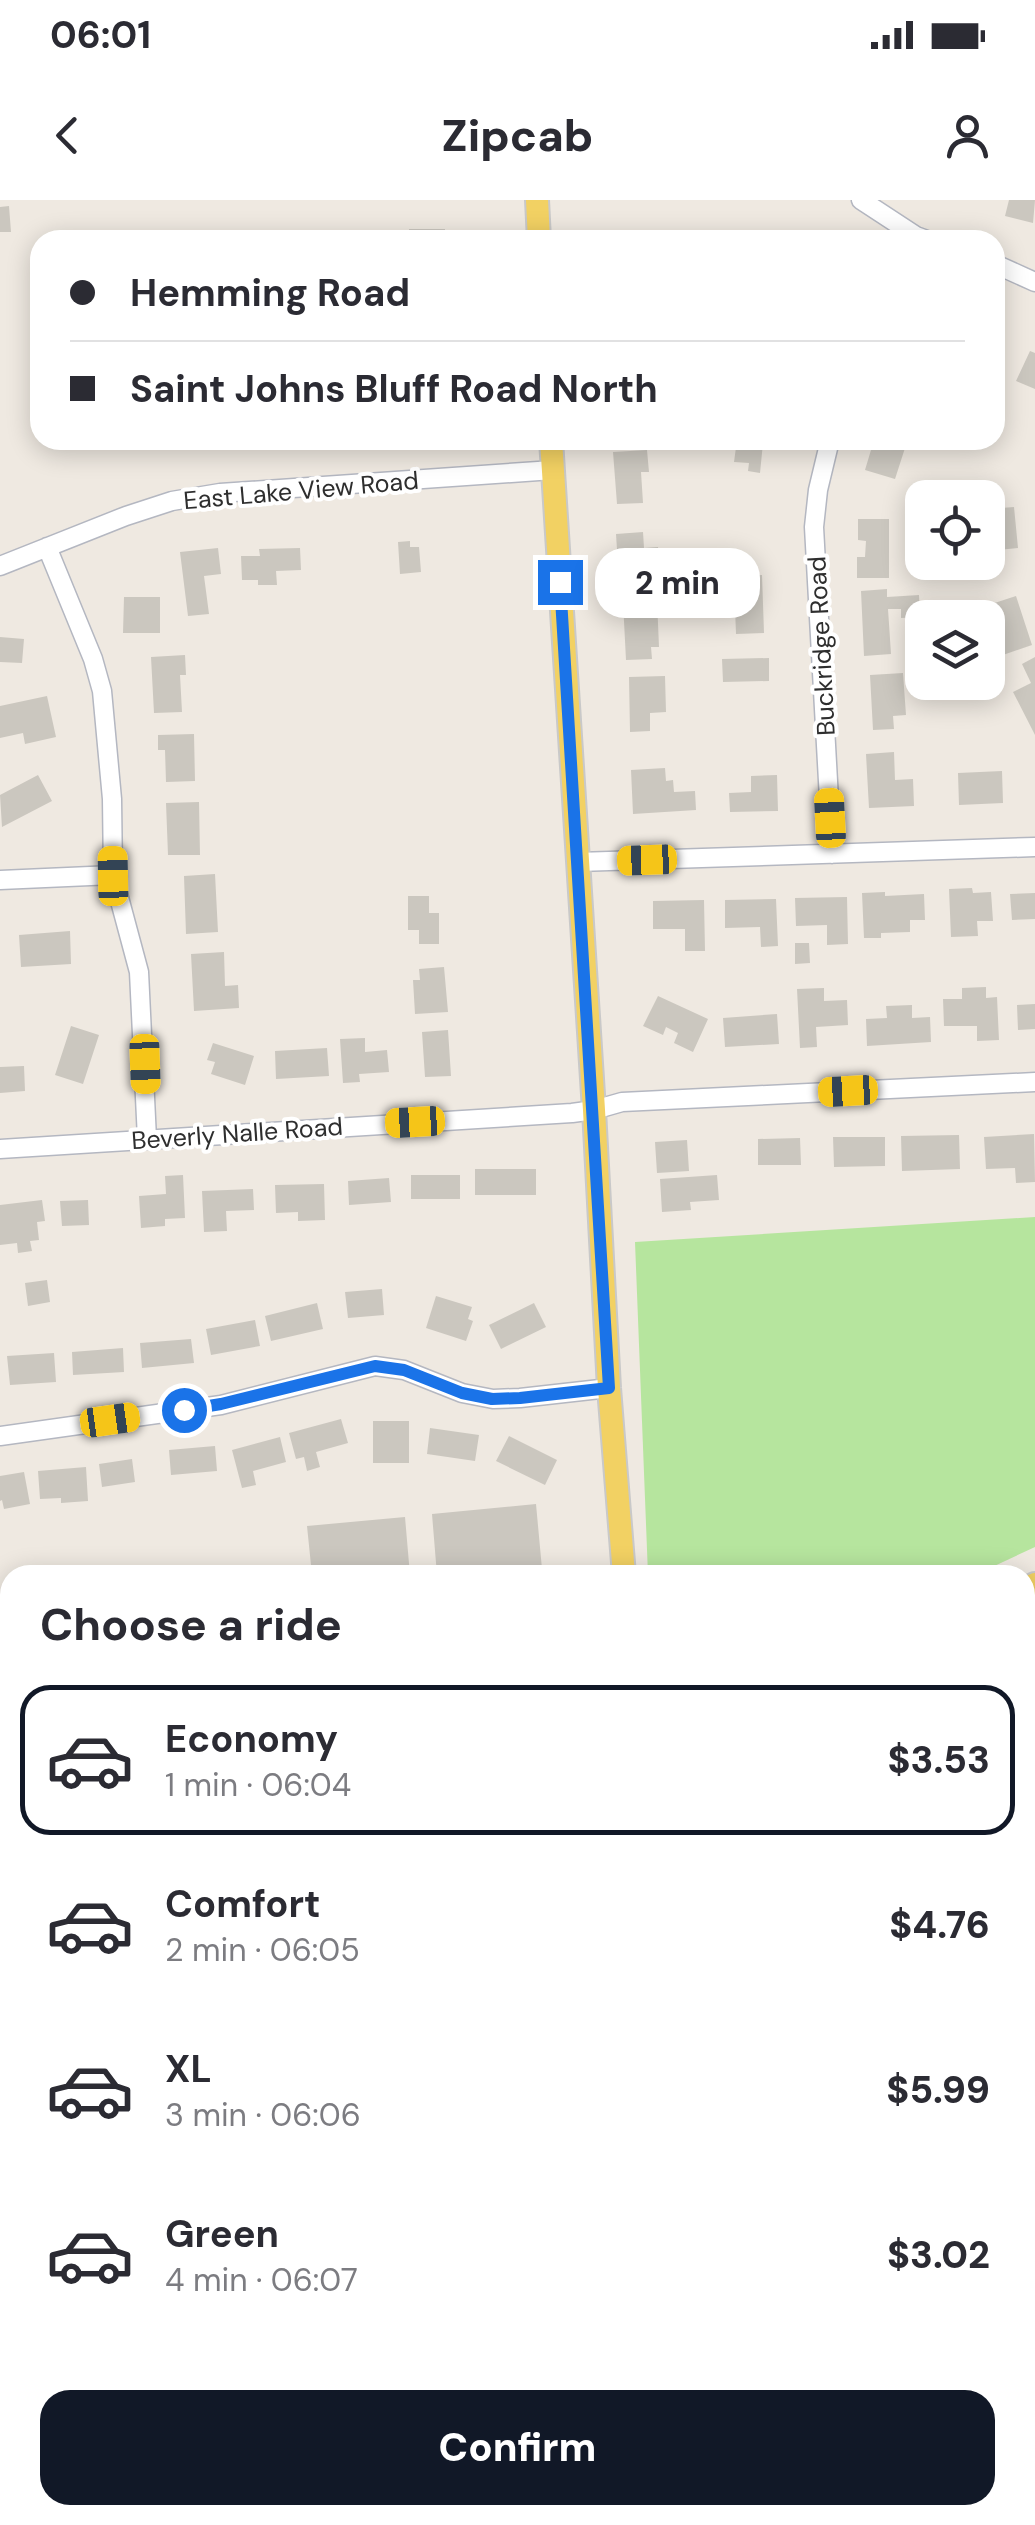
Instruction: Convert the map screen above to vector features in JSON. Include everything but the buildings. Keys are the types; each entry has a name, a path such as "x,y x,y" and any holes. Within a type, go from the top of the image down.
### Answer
{"main road":[{"path":"537,200 538,230"},
{"path":"551,450 623,1565"}],"street":[{"path":"861,200 906,230"},
{"path":"1005,268 1035,282"},
{"name":"Buckridge Road","path":"828,450 814,527 832,854"},
{"name":"East Lake View Road","path":"0,566 156,506 220,493 552,470"},
{"path":"47,547 94,658 102,691 112,798 113,876 139,972 148,1139"},
{"path":"578,862 1035,848"},
{"path":"0,880 113,876"},
{"name":"Beverly Nalle Road","path":"0,1149 594,1110 622,1102 1035,1082"},
{"path":"0,1436 221,1404 375,1366 404,1370 462,1393 492,1399 609,1388"}],"green space":[{"path":"1035,1217 1035,1547 996,1565 648,1565 635,1242"}],"route":[{"path":"184,1410 375,1366 404,1370 462,1393 492,1399 609,1388 560,582"}]}
